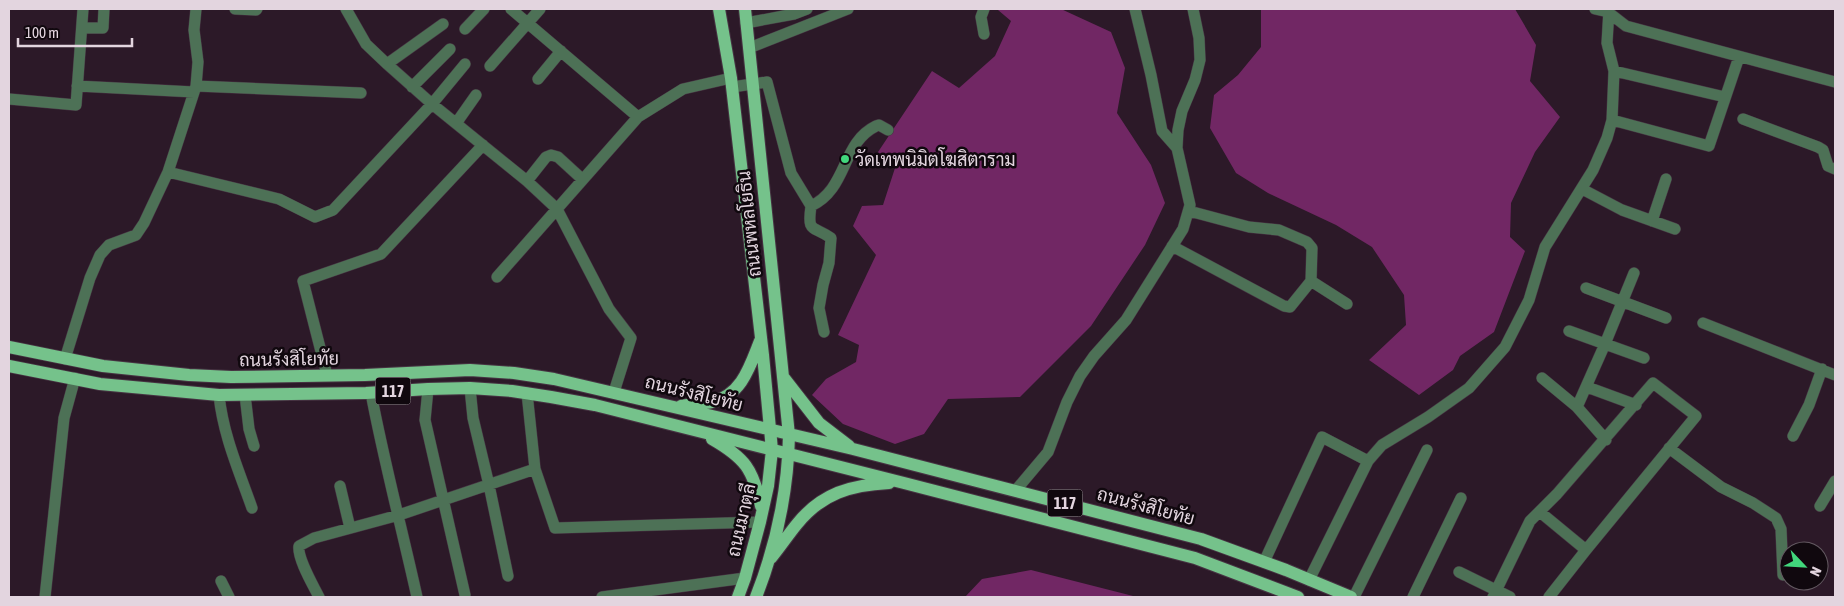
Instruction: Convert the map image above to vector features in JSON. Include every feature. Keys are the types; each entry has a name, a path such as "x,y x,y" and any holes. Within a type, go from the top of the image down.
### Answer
{"main road":[{"name":"ถนนพหลโยธิน","path":"719,9 731,83 771,430"},
{"name":"ถนนพหลโยธิน","path":"745,9 789,434"},
{"path":"676,407 713,402 739,386 746,377 761,340"},
{"name":"ถนนรังสิโยทัย","path":"9,347 103,366 189,375 231,377 365,376 470,370 514,373 554,379 853,449 1201,539 1352,597"},
{"name":"ถนนรังสิโยทัย","path":"9,366 100,384 218,395 368,393 470,388 527,393 595,405 1195,558 1298,597"},
{"path":"365,376 368,393"},
{"path":"783,376 819,423 853,449"},
{"name":"ถนนมาตุลี","path":"738,597 745,578 768,486 772,450 771,430"},
{"path":"699,431 738,456 748,467 758,491 761,516"},
{"name":"ถนนมาตุลี","path":"756,597 768,562 786,488 789,434"},
{"path":"768,562 783,545 797,524 814,507 830,495 848,488 868,484 904,483"}],"street":[{"path":"9,99 76,105 83,9"},
{"path":"82,28 103,28 104,9"},
{"path":"66,359 90,278 100,255 109,245 136,235 168,172 195,89 198,62 194,30 196,9"},
{"path":"235,9 257,9"},
{"path":"346,9 366,44 387,64 432,104 527,181 557,209 609,309 631,338 614,392"},
{"path":"464,29 484,9"},
{"path":"511,9 638,117"},
{"path":"490,66 540,9"},
{"path":"746,23 794,14 807,9"},
{"path":"748,48 848,9"},
{"path":"984,9 981,18 984,34"},
{"path":"1135,9 1162,131 1177,148"},
{"path":"1016,490 1048,452 1067,402 1080,376 1094,356 1126,320 1183,229 1190,205 1177,148 1182,111 1195,80 1200,60 1199,38 1193,9"},
{"path":"1596,9 1608,10 1626,26 1835,82"},
{"path":"1309,580 1368,461 1382,445 1428,417 1469,388 1505,347 1529,300 1545,247 1593,170 1608,138 1612,120 1614,71 1607,43 1608,10"},
{"path":"387,64 443,24"},
{"path":"412,87 450,49"},
{"path":"538,79 561,51"},
{"path":"1612,120 1710,146 1739,57"},
{"path":"168,172 279,199 315,217 333,210 432,104 465,64"},
{"path":"1614,71 1725,97"},
{"path":"497,277 638,117 683,89 731,83 752,84 767,82 791,173 811,206 810,225 815,230 831,238 829,263 819,308 824,332"},
{"path":"77,86 361,93"},
{"path":"456,122 476,95"},
{"path":"1742,119 1818,146 1824,150 1828,166 1835,169"},
{"path":"811,206 820,202 833,190 859,139 876,126 882,126 888,130"},
{"path":"327,375 303,282 381,254 483,145"},
{"path":"527,181 546,157 551,155 558,157 582,179"},
{"path":"1652,221 1666,179"},
{"path":"1582,189 1622,210 1675,230"},
{"path":"1172,246 1284,306 1290,307 1311,281 1312,248 1307,242 1279,230 1249,227 1189,211"},
{"path":"1577,407 1634,273"},
{"path":"1311,281 1347,304"},
{"path":"1586,288 1666,318"},
{"path":"1703,323 1835,375"},
{"path":"1569,330 1644,358"},
{"path":"1793,436 1809,404 1822,369"},
{"path":"45,597 64,418 75,378"},
{"path":"1542,378 1577,407 1606,440"},
{"path":"1494,594 1530,521 1558,494 1653,383 1696,416 1549,597"},
{"path":"1587,386 1636,405"},
{"path":"470,388 473,418 508,576"},
{"path":"428,389 425,420 465,595"},
{"path":"368,393 418,597"},
{"path":"527,393 535,469 555,528 761,516"},
{"path":"218,395 221,416 229,444 252,508"},
{"path":"245,395 249,429 254,446"},
{"path":"1264,562 1322,437 1368,461"},
{"path":"1670,448 1721,486 1776,518 1781,529 1782,541"},
{"path":"1352,597 1427,450"},
{"path":"319,597 298,550 300,546 314,538 444,500 535,469"},
{"path":"1820,506 1835,481"},
{"path":"340,486 350,528"},
{"path":"1414,597 1461,498"},
{"path":"1540,512 1586,550"},
{"path":"1459,572 1494,594 1510,597"},
{"path":"602,597 745,578"},
{"path":"221,581 229,597"}],"shaded area":[{"path":"999,9 1061,9 1111,32 1125,68 1117,113 1151,165 1165,203 1145,245 1091,326 1020,397 948,399 924,434 895,444 843,424 812,395 826,379 856,362 859,345 838,335 876,255 853,226 862,206 883,205 895,168 874,158 932,71 959,88 995,56 1011,21"},
{"path":"1261,9 1515,9 1536,45 1530,81 1560,117 1535,152 1511,203 1510,237 1525,251 1494,332 1460,356 1453,370 1419,395 1369,360 1406,325 1404,295 1372,247 1336,225 1268,193 1236,173 1210,128 1214,95 1238,75 1261,47"},
{"path":"1031,570 1137,597 965,597 982,579"}],"place":[{"name":"วัดเทพนิมิตโฆสิตาราม","path":"845,159"}]}
